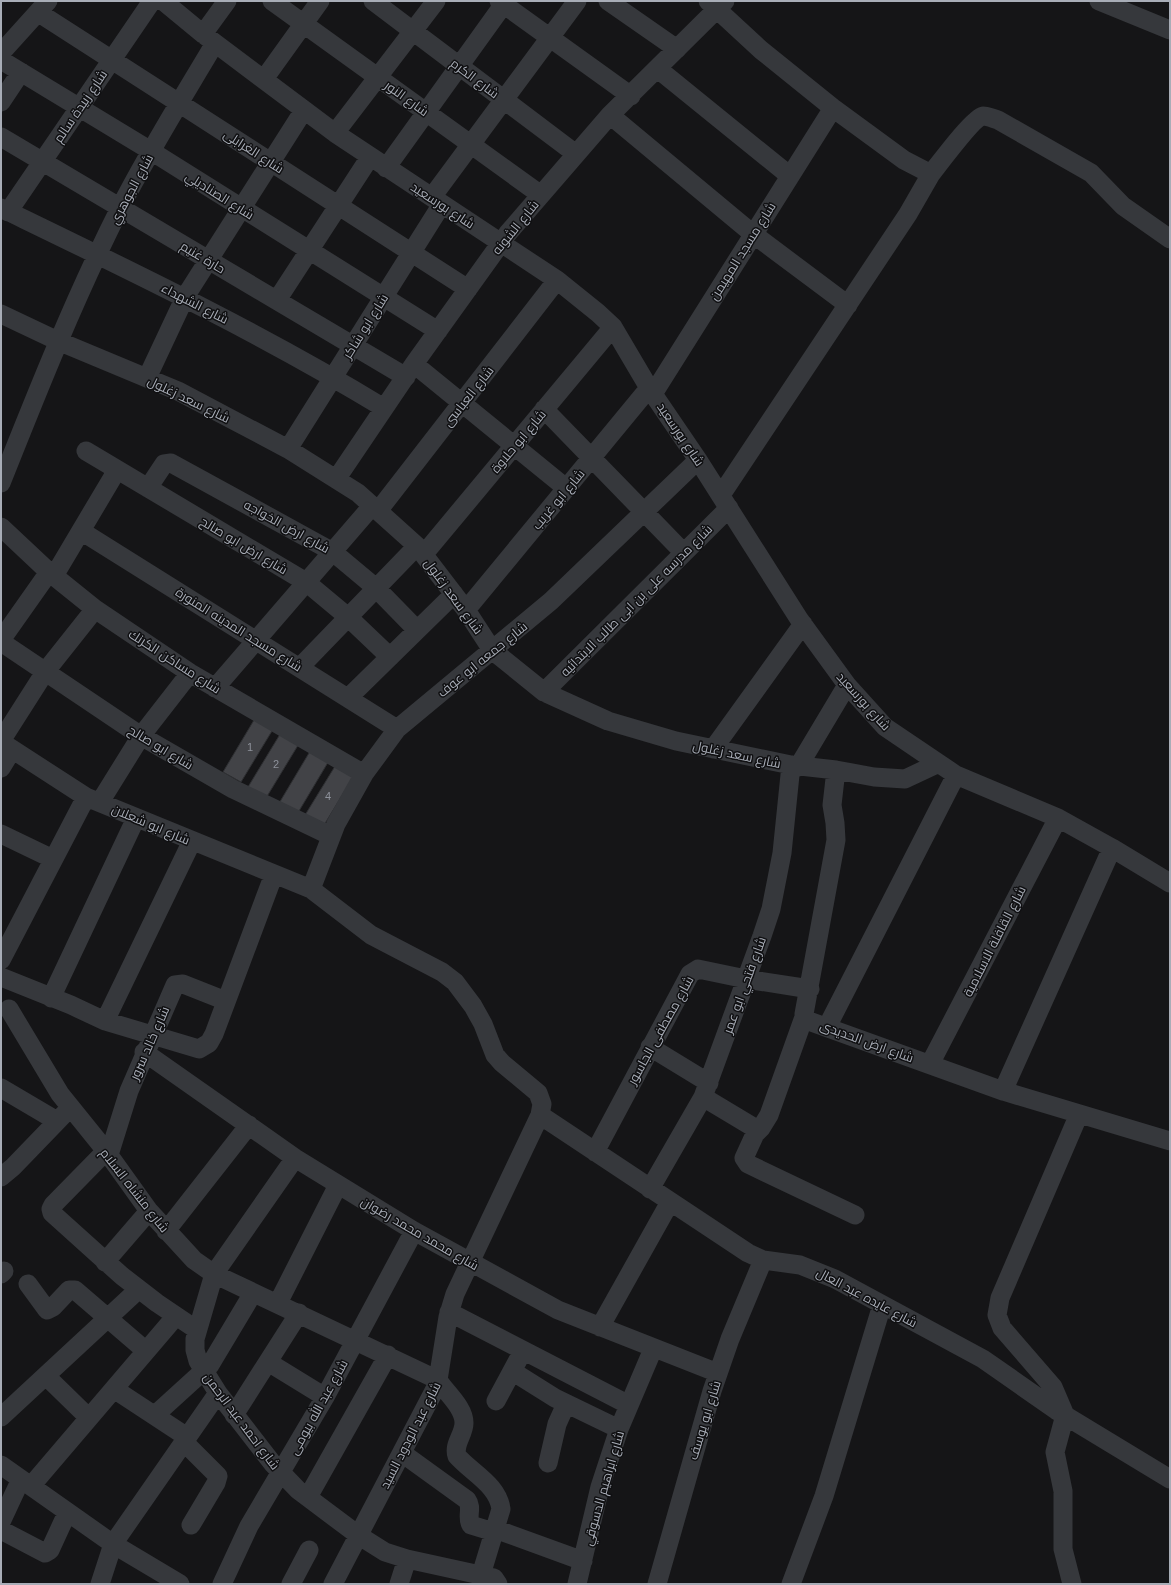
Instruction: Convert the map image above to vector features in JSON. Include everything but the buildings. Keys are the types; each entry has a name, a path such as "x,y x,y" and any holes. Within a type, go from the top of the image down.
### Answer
{"street":[{"name":"شارع زبيدة سالم","path":"4,210 42,161 152,1"},
{"name":"شارع بورسعيد","path":"162,1 335,133 557,280 585,301 612,327 651,391 725,501 803,624 847,685 885,727 937,764 956,775 1058,818 1170,883"},
{"name":"شارع الجوهري","path":"1,482 58,341 97,254 120,208 179,103 228,1"},
{"name":"شارع النور","path":"272,1 541,195"},
{"path":"264,79 320,1"},
{"name":"شارع الكرم","path":"373,1 576,154"},
{"path":"335,133 436,1"},
{"name":"شارع ابو شاكر","path":"288,449 411,252 437,200 471,145 577,1"},
{"path":"608,1 677,49"},
{"path":"1099,1 1170,30"},
{"path":"386,168 503,2 631,96"},
{"path":"716,4 761,50 833,108 904,160 931,174"},
{"name":"شارع الشونه","path":"337,478 410,370 501,243 610,115 658,69 716,4"},
{"name":"شارع الغرابلى","path":"44,7 112,60 468,289"},
{"path":"1,53 44,7"},
{"name":"شارع الصناديلي","path":"1,60 151,151 241,209 438,331"},
{"path":"658,69 790,176"},
{"path":"1,102 21,72"},
{"name":"شارع مسجد المهيمن","path":"651,391 833,108"},
{"path":"147,378 185,297 304,110"},
{"path":"610,115 752,234 848,305"},
{"name":"شارع مدرسه على بن ابى طالب الابتدائيه","path":"544,692 683,552 725,501 848,305 908,214 931,174 973,122 983,116 998,120 1086,170 1098,178 1112,197 1123,206 1170,238"},
{"name":"حارة غنيم","path":"1,137 353,346 410,370 462,403 566,488"},
{"path":"277,300 370,157"},
{"name":"شارع الشهداء","path":"4,210 185,297 333,377 384,408"},
{"name":"شارع العباسى","path":"215,688 255,639 332,552 375,508 462,403 557,280"},
{"name":"شارع سعد زغلول","path":"1,314 58,341 178,391 288,449 337,478 358,493 421,550 466,610 492,650 544,692 608,721 676,741 795,766 836,770 874,777 905,779 937,764"},
{"name":"شارع ابو حلاوة","path":"421,550 514,446 612,327"},
{"name":"شارع ابو غريب","path":"466,610 566,488 651,391"},
{"path":"544,409 683,552"},
{"name":"شارع ارض ابو صالح","path":"86,451 306,582 390,657"},
{"name":"شارع جمعه ابو عوف","path":"311,889 331,836 364,774 397,729 551,601 643,511 698,460"},
{"name":"شارع ارض الخواجه","path":"148,488 162,467 168,462 171,463 332,552 376,588 417,630"},
{"path":"1,641 52,574 118,470"},
{"name":"شارع مساكن الكرنك","path":"1,527 52,574 95,609 190,673 364,774"},
{"name":"شارع مسجد المدينه المنورة","path":"81,530 397,729"},
{"path":"300,667 376,588 421,550"},
{"path":"348,698 454,594"},
{"path":"1,768 5,744 45,672 95,609"},
{"path":"713,749 803,624"},
{"name":"شارع ابو صالح","path":"1,641 142,736 233,788 331,836"},
{"path":"1,960 53,859 93,799 190,673"},
{"path":"795,766 847,685"},
{"name":"شارع ابو شعلان","path":"5,744 93,799 311,889 371,935 426,963 455,982 473,1006 483,1024 495,1055 502,1063 538,1093 542,1104 540,1115"},
{"name":"شارع فتحي ابو عمر","path":"650,1189 706,1090 770,909 782,853 795,766"},
{"name":"شارع ارض الحديدى","path":"836,770 832,805 836,840 804,1017 806,1020 1002,1091 1170,1141"},
{"path":"827,1027 956,775"},
{"path":"51,998 136,818"},
{"name":"شارع القافلة الاسلامية","path":"930,1064 1058,818"},
{"path":"1,834 53,859"},
{"path":"105,1021 192,841"},
{"path":"1002,1091 1112,848"},
{"path":"1,977 105,1021 199,1049 204,1047 214,1034 274,874"},
{"name":"شارع مصطفى الجاسور","path":"595,1152 690,974 694,971 704,970 746,979 810,989"},
{"name":"شارع خالد سرور","path":"107,1153 128,1091 144,1052 178,984 183,984 226,1001"},
{"path":"5,1017 21,986"},
{"name":"شارع منشاه السلام","path":"5,1017 70,1108 107,1153 149,1211 194,1260 214,1274 388,1355 438,1380"},
{"path":"804,1017 769,1115 761,1128 755,1134 744,1158 748,1164 856,1215"},
{"path":"650,1047 750,1125 755,1134"},
{"name":"شارع محمد محمد رضوان","path":"144,1052 295,1158 414,1231 558,1310 653,1349 718,1373"},
{"path":"1,1088 57,1121"},
{"path":"1,1177 13,1167 70,1108"},
{"path":"1072,1584 1063,1549 1063,1491 1055,1452 1065,1415 1053,1387 1002,1328 997,1315 1000,1298 1079,1114"},
{"name":"شارع عايده عبد العال","path":"540,1115 744,1251 763,1260 788,1263 812,1269 984,1359 1056,1410 1170,1479"},
{"name":"شارع عبد الودود السيد","path":"333,1584 430,1399 438,1380 449,1312 454,1294 540,1115"},
{"path":"166,1230 249,1125"},
{"path":"107,1153 56,1202 51,1209 55,1216 138,1290 197,1330"},
{"name":"شارع احمد عبد الرحمن","path":"295,1158 214,1274 197,1330 195,1350 198,1361 234,1415 281,1473 308,1497 358,1535 385,1552 454,1577 490,1579"},
{"path":"278,1304 338,1185"},
{"path":"600,1327 670,1202"},
{"path":"105,1262 149,1211"},
{"name":"شارع عبد الله بيومى","path":"222,1584 246,1532 325,1396 414,1231"},
{"name":"شارع ابو يوسف","path":"657,1584 718,1373 763,1260"},
{"path":"28,1284 47,1310 53,1307 66,1292 72,1289 78,1291 146,1351"},
{"path":"1,1417 138,1290"},
{"path":"155,1415 204,1371 218,1355 253,1292"},
{"path":"791,1584 824,1496 882,1305"},
{"path":"449,1312 628,1405"},
{"path":"234,1415 299,1313"},
{"path":"1,1522 26,1483 89,1418 176,1316"},
{"name":"شارع ابراهيم الدسوقي","path":"577,1584 600,1487 628,1405 653,1349"},
{"path":"496,1401 523,1350"},
{"path":"308,1497 388,1355"},
{"path":"268,1362 325,1396"},
{"path":"512,1371 566,1404 619,1429"},
{"path":"46,1376 89,1418"},
{"path":"438,1380 463,1414 463,1430 455,1451 457,1456 495,1492 500,1500 501,1509 494,1531 490,1579"},
{"path":"114,1388 155,1415 186,1440 218,1476 216,1483 191,1525"},
{"path":"100,1584 113,1544 218,1393"},
{"path":"548,1463 557,1424 566,1404"},
{"path":"402,1453 467,1500 470,1509 468,1521 471,1525 494,1531 583,1561"},
{"path":"1,1464 67,1513 113,1544 180,1584"},
{"path":"1,1530 45,1553 50,1550 67,1513"},
{"path":"291,1584 309,1550"},
{"path":"398,1584 407,1559"}]}
